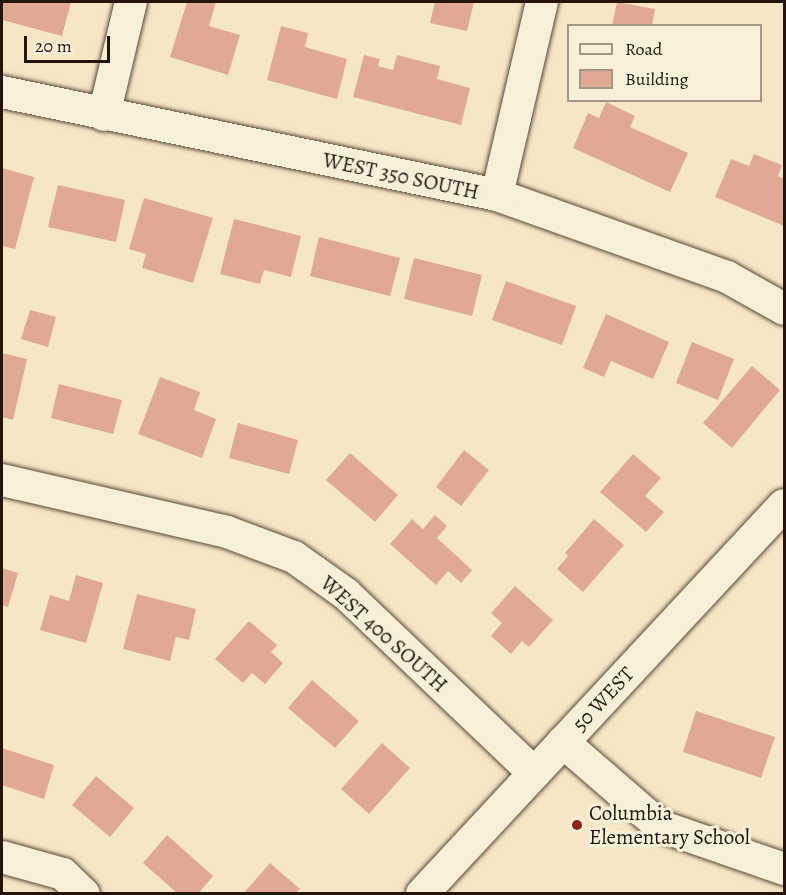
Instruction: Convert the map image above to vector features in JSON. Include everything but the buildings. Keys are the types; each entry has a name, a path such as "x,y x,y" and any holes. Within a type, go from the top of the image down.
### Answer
{"street":[{"path":"104,115 131,2"},
{"path":"497,195 542,2"},
{"name":"WEST 350 SOUTH","path":"2,92 497,195 727,277 784,309"},
{"name":"WEST 400 SOUTH","path":"2,480 227,532 294,557 346,594 534,773"},
{"name":"50 WEST","path":"422,894 784,505"},
{"path":"563,742 660,826 784,869"},
{"path":"2,857 63,874 84,894"}],"place":[{"name":"Columbia Elementary School","path":"577,825"}]}
